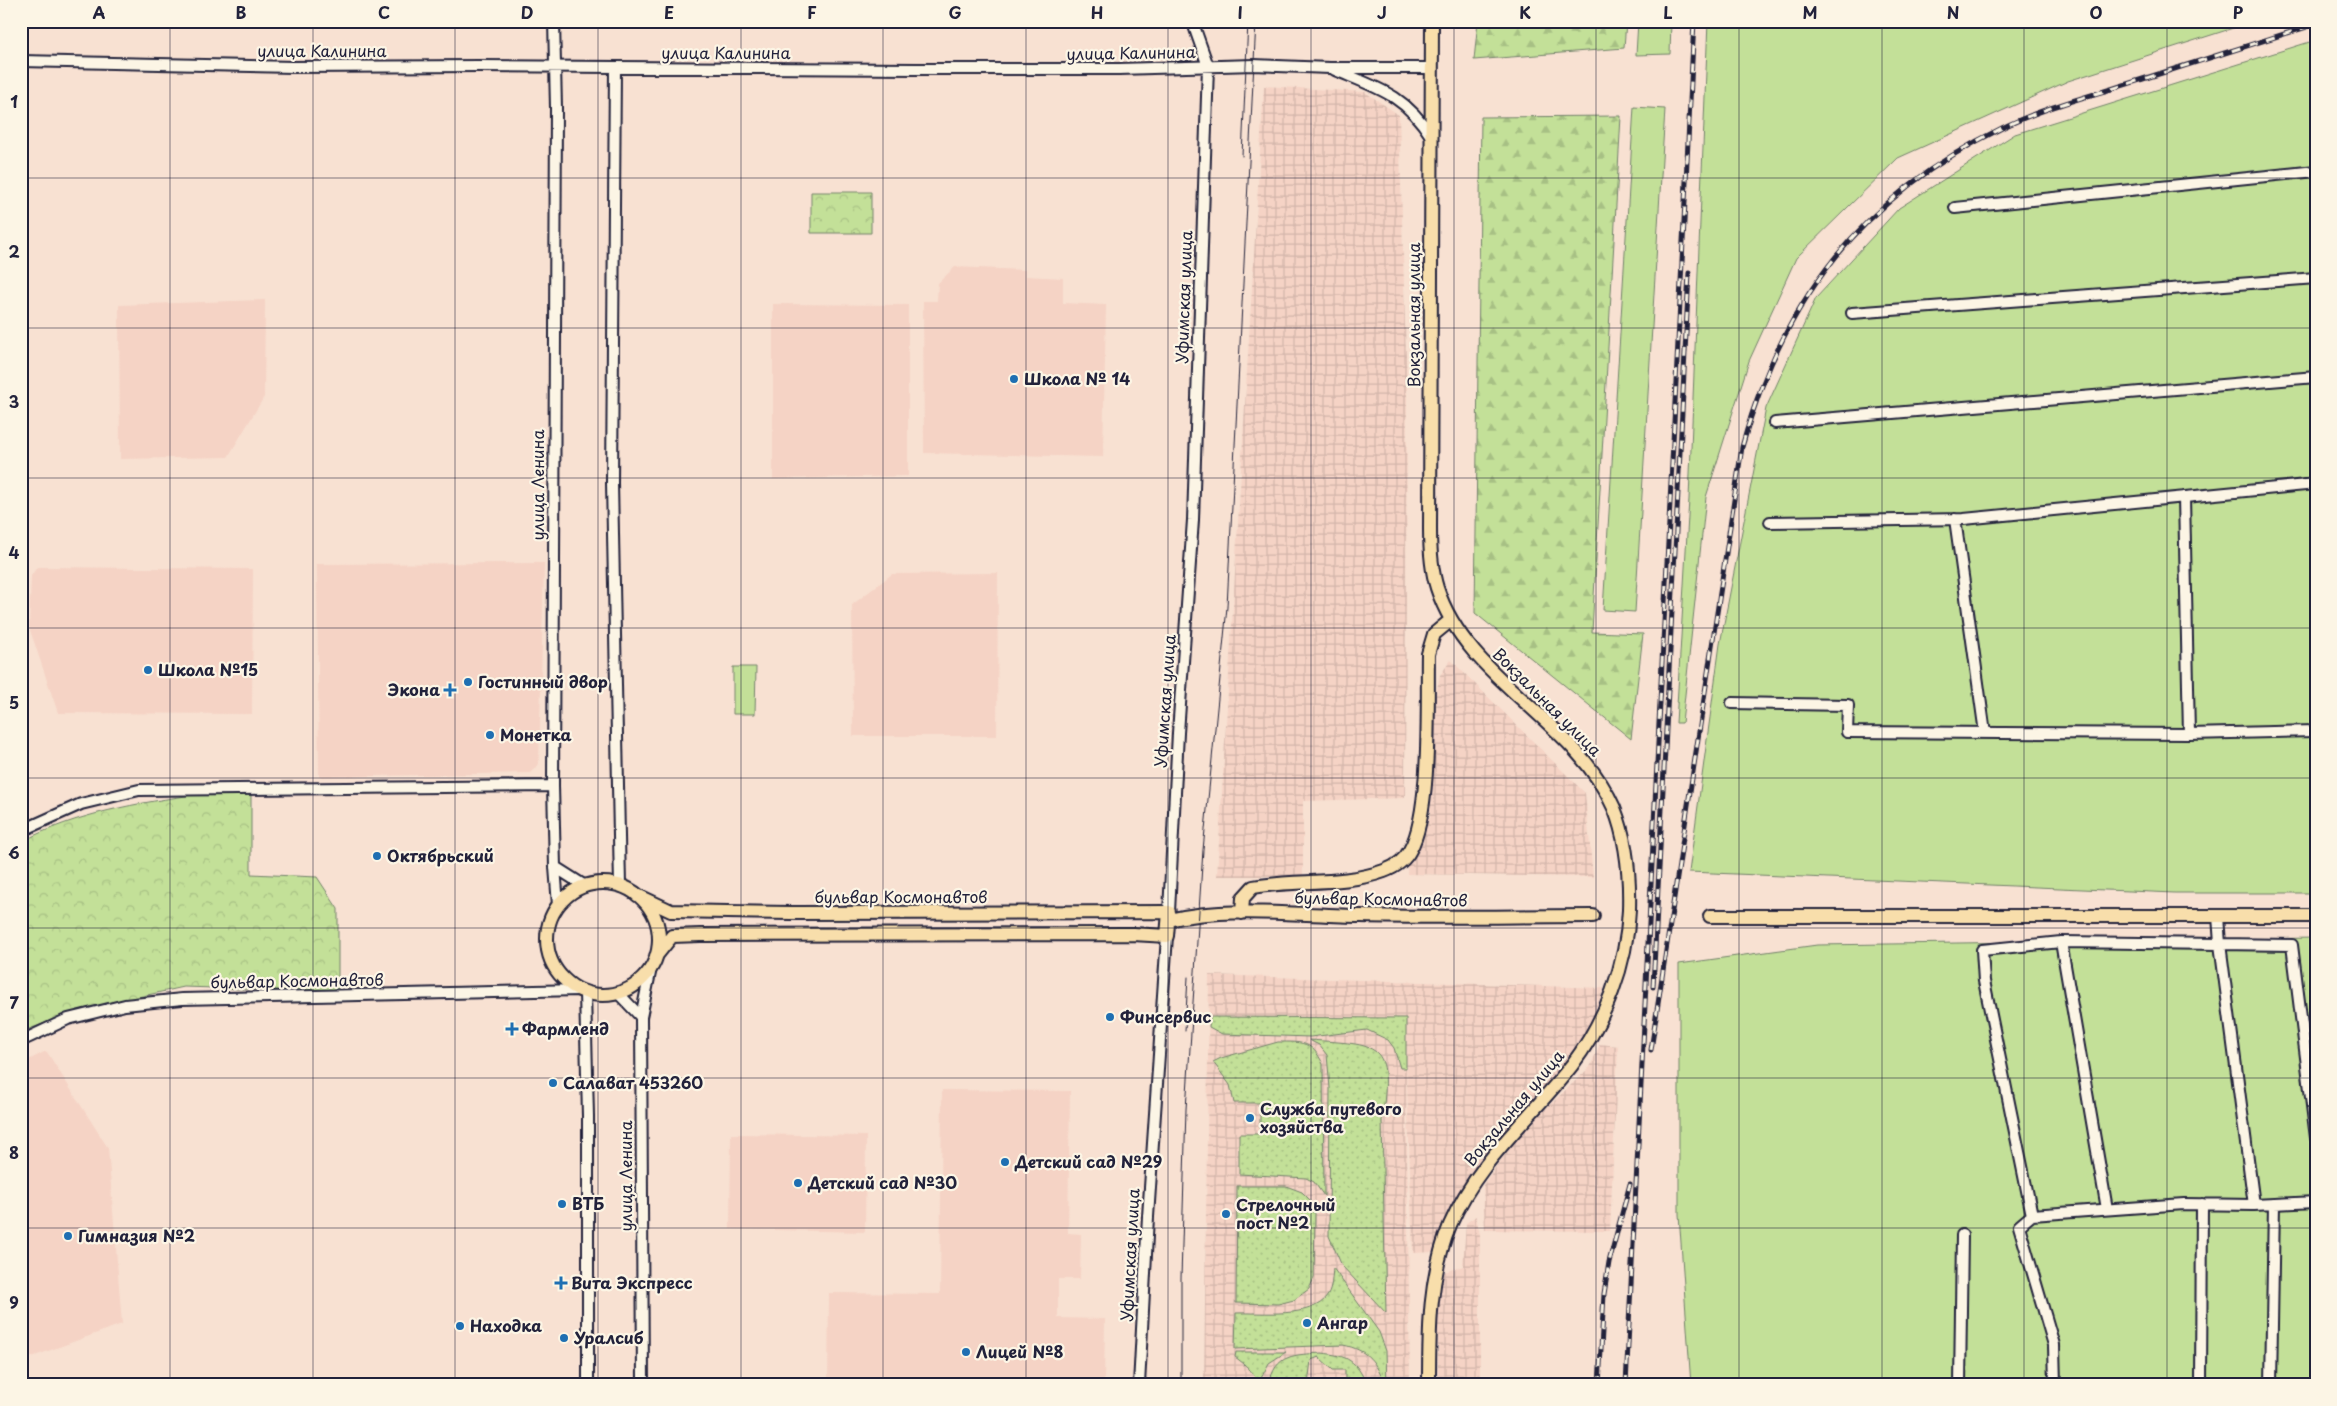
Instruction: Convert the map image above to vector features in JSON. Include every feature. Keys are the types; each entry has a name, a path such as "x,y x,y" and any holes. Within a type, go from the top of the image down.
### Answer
{"main road":[{"name":"Вокзальная улица","path":"1429,1385 1431,1299 1441,1251 1450,1225 1480,1172 1497,1149 1571,1066 1592,1034 1612,992 1620,967 1629,910 1628,874 1624,841 1614,808 1606,792 1580,757 1486,664 1461,635 1451,620 1436,586 1430,542 1432,21"},
{"path":"1242,913 1243,898 1253,887 1369,875 1397,865 1410,850 1419,820 1424,791 1428,654 1434,634 1451,620"},
{"name":"улица Ленина","path":"603,883 620,886 637,895 649,907 656,922 658,939 656,956 651,968 642,979 631,987 618,993 598,995 582,991 560,975 548,952 548,928 558,905 570,894 586,886 603,883"},
{"name":"бульвар Космонавтов","path":"637,895 671,911 1169,916 1242,913 1368,916 1593,916"},
{"name":"Уфимская улица","path":"1167,936 1169,916"},
{"path":"1710,916 2316,916"},
{"path":"656,956 672,936 1133,934 1167,936"}],"street":[{"name":"улица Ленина","path":"554,21 553,786 558,905"},
{"name":"улица Ленина","path":"555,67 561,21"},
{"name":"Уфимская улица","path":"1169,916 1178,733 1193,520 1208,66 1195,29 1195,21"},
{"name":"улица Калинина","path":"21,61 293,67 1118,69 1254,65 1330,68 1432,68"},
{"path":"615,68 612,482 620,886"},
{"path":"1330,68 1379,89 1408,107 1431,136"},
{"path":"1955,208 2316,171"},
{"path":"1852,314 2316,278"},
{"path":"1775,423 2316,377"},
{"path":"1770,522 1955,519 2316,484"},
{"path":"2184,497 2189,734"},
{"path":"1955,519 1986,733"},
{"path":"1732,703 1848,705 1847,732 2189,734 2316,731"},
{"path":"21,831 82,804 139,790 553,786"},
{"path":"555,867 586,886"},
{"path":"2218,916 2254,1205"},
{"name":"Уфимская улица","path":"1139,1385 1167,936"},
{"path":"2061,942 2107,1209"},
{"path":"2032,1215 1984,981 1982,950 2061,942 2292,945 2316,1138"},
{"name":"улица Ленина","path":"643,1385 640,1017 651,968"},
{"path":"582,991 588,1116 588,1385"},
{"name":"бульвар Космонавтов","path":"21,1041 68,1019 125,1005 182,999 582,991"},
{"path":"618,993 640,1017"},
{"path":"2055,1385 2054,1345 2019,1226 2032,1215 2202,1204 2254,1205 2316,1202"},
{"path":"2201,1385 2202,1204"},
{"path":"2271,1385 2274,1204"},
{"path":"1960,1385 1962,1235"}],"shaded area":[{"path":"1264,86 1365,92 1399,115 1407,391 1405,798 1303,801 1303,876 1217,876"},
{"name":"Школа № 14","path":"955,267 1025,270 1026,276 1063,278 1063,303 1106,305 1103,457 924,453 923,301 937,301 938,283"},
{"path":"265,300 264,397 228,457 120,459 119,305"},
{"path":"773,304 908,305 908,476 773,479"},
{"path":"544,563 539,764 530,773 319,777 317,564"},
{"name":"Школа №15","path":"37,567 253,569 252,714 58,713 29,627 31,576"},
{"path":"998,573 997,736 853,736 852,605 892,574"},
{"path":"1451,660 1585,793 1593,877 1407,874 1409,842 1416,819 1430,819 1430,719 1440,675"},
{"path":"1209,975 1604,988 1586,1036 1565,1064 1497,1140 1460,1192 1434,1252 1413,1253 1406,1059 1410,1385 1204,1385"},
{"path":"1600,1044 1618,1046 1610,1231 1485,1230 1483,1185 1521,1132 1590,1067"},
{"name":"Гимназия №2","path":"47,1052 108,1148 122,1324 21,1361 21,1064"},
{"path":"942,1090 1070,1091 1068,1233 1081,1234 1080,1279 1058,1279 1058,1318 1105,1319 1104,1385 828,1385 829,1293 940,1294"},
{"name":"Детский сад №30","path":"731,1134 866,1136 865,1232 730,1229"},
{"path":"1476,1216 1480,1235 1480,1385 1438,1385 1438,1295 1444,1272 1463,1266 1466,1223"}],"green space":[{"path":"1478,21 1626,21 1624,48 1474,60"},
{"path":"1638,21 1671,21 1670,54 1636,55"},
{"path":"1708,21 2255,21 2068,81 1898,158 1796,258 1749,361 1706,497 1682,723 1676,723 1689,499"},
{"path":"2316,40 2316,893 2175,893 1689,872 1720,644 1766,408 1816,298 1899,208 2015,134"},
{"path":"1634,107 1665,109 1635,612 1603,610"},
{"path":"1621,116 1592,632 1643,634 1631,739 1475,613 1481,117"},
{"path":"811,192 871,192 871,233 811,233"},
{"path":"733,667 756,667 755,714 733,714"},
{"path":"199,794 251,794 251,874 317,877 338,909 338,992 184,987 83,1009 21,1032 21,842 42,832 108,810"},
{"path":"2316,938 2316,1385 1691,1385 1679,1214 1679,964 1817,945"},
{"path":"1210,1017 1406,1018 1406,1068 1400,1068 1394,1048 1388,1040 1367,1030 1310,1037 1222,1034 1209,1027"},
{"path":"1309,1040 1366,1047 1376,1052 1382,1061 1385,1075 1382,1120 1386,1313 1342,1266 1329,1236 1330,1088 1327,1055 1319,1045"},
{"path":"1278,1042 1305,1044 1315,1051 1323,1064 1324,1196 1314,1182 1306,1178 1239,1174 1239,1134 1260,1134 1260,1103 1234,1103 1230,1085 1213,1062"},
{"path":"1237,1186 1286,1186 1302,1192 1310,1200 1315,1212 1314,1278 1309,1289 1294,1300 1278,1304 1236,1303"},
{"path":"1333,1268 1379,1332 1386,1351 1387,1385 1385,1385 1370,1358 1352,1347 1343,1345 1235,1349 1236,1313 1286,1313 1311,1308 1321,1303 1328,1295"},
{"path":"1236,1352 1286,1352 1269,1363 1258,1384 1249,1369 1235,1357"},
{"path":"1322,1353 1345,1358 1350,1361 1359,1370 1367,1385 1345,1385 1345,1370 1333,1370 1319,1357 1311,1360 1308,1385 1269,1385 1276,1367 1281,1361 1303,1354"}],"tram line":[{"path":"1242,156 1248,21"},
{"path":"1181,1385 1181,1278 1186,1109 1203,850 1227,607 1256,21"},
{"path":"1185,1031 1188,977"}],"railway":[{"path":"1626,1385 1694,21"},
{"path":"1651,1050 1742,447 1759,394 1780,345 1805,299 1835,258 1869,220 1908,186 1953,155 2002,128 2062,104 2316,24"},
{"path":"1653,987 1689,273"},
{"path":"1599,1385 1604,1294 1609,1262 1630,1184"}],"place":[{"name":"Школа № 14","path":"1014,379"},
{"name":"Школа №15","path":"148,670"},
{"name":"Гостинный двор","path":"468,682"},
{"name":"Экона","path":"450,690"},
{"name":"Монетка","path":"490,735"},
{"name":"Октябрьский","path":"377,856"},
{"name":"Финсервис","path":"1110,1017"},
{"name":"Фармленд","path":"512,1029"},
{"name":"Салават 453260","path":"553,1083"},
{"name":"Служба путевого хозяйства","path":"1250,1118"},
{"name":"Детский сад №29","path":"1005,1162"},
{"name":"Детский сад №30","path":"798,1183"},
{"name":"ВТБ","path":"562,1204"},
{"name":"Стрелочный пост №2","path":"1226,1214"},
{"name":"Гимназия №2","path":"68,1236"},
{"name":"Вита Экспресс","path":"561,1283"},
{"name":"Ангар","path":"1307,1323"},
{"name":"Находка","path":"460,1326"},
{"name":"Уралсиб","path":"564,1338"},
{"name":"Лицей №8","path":"966,1352"}]}
